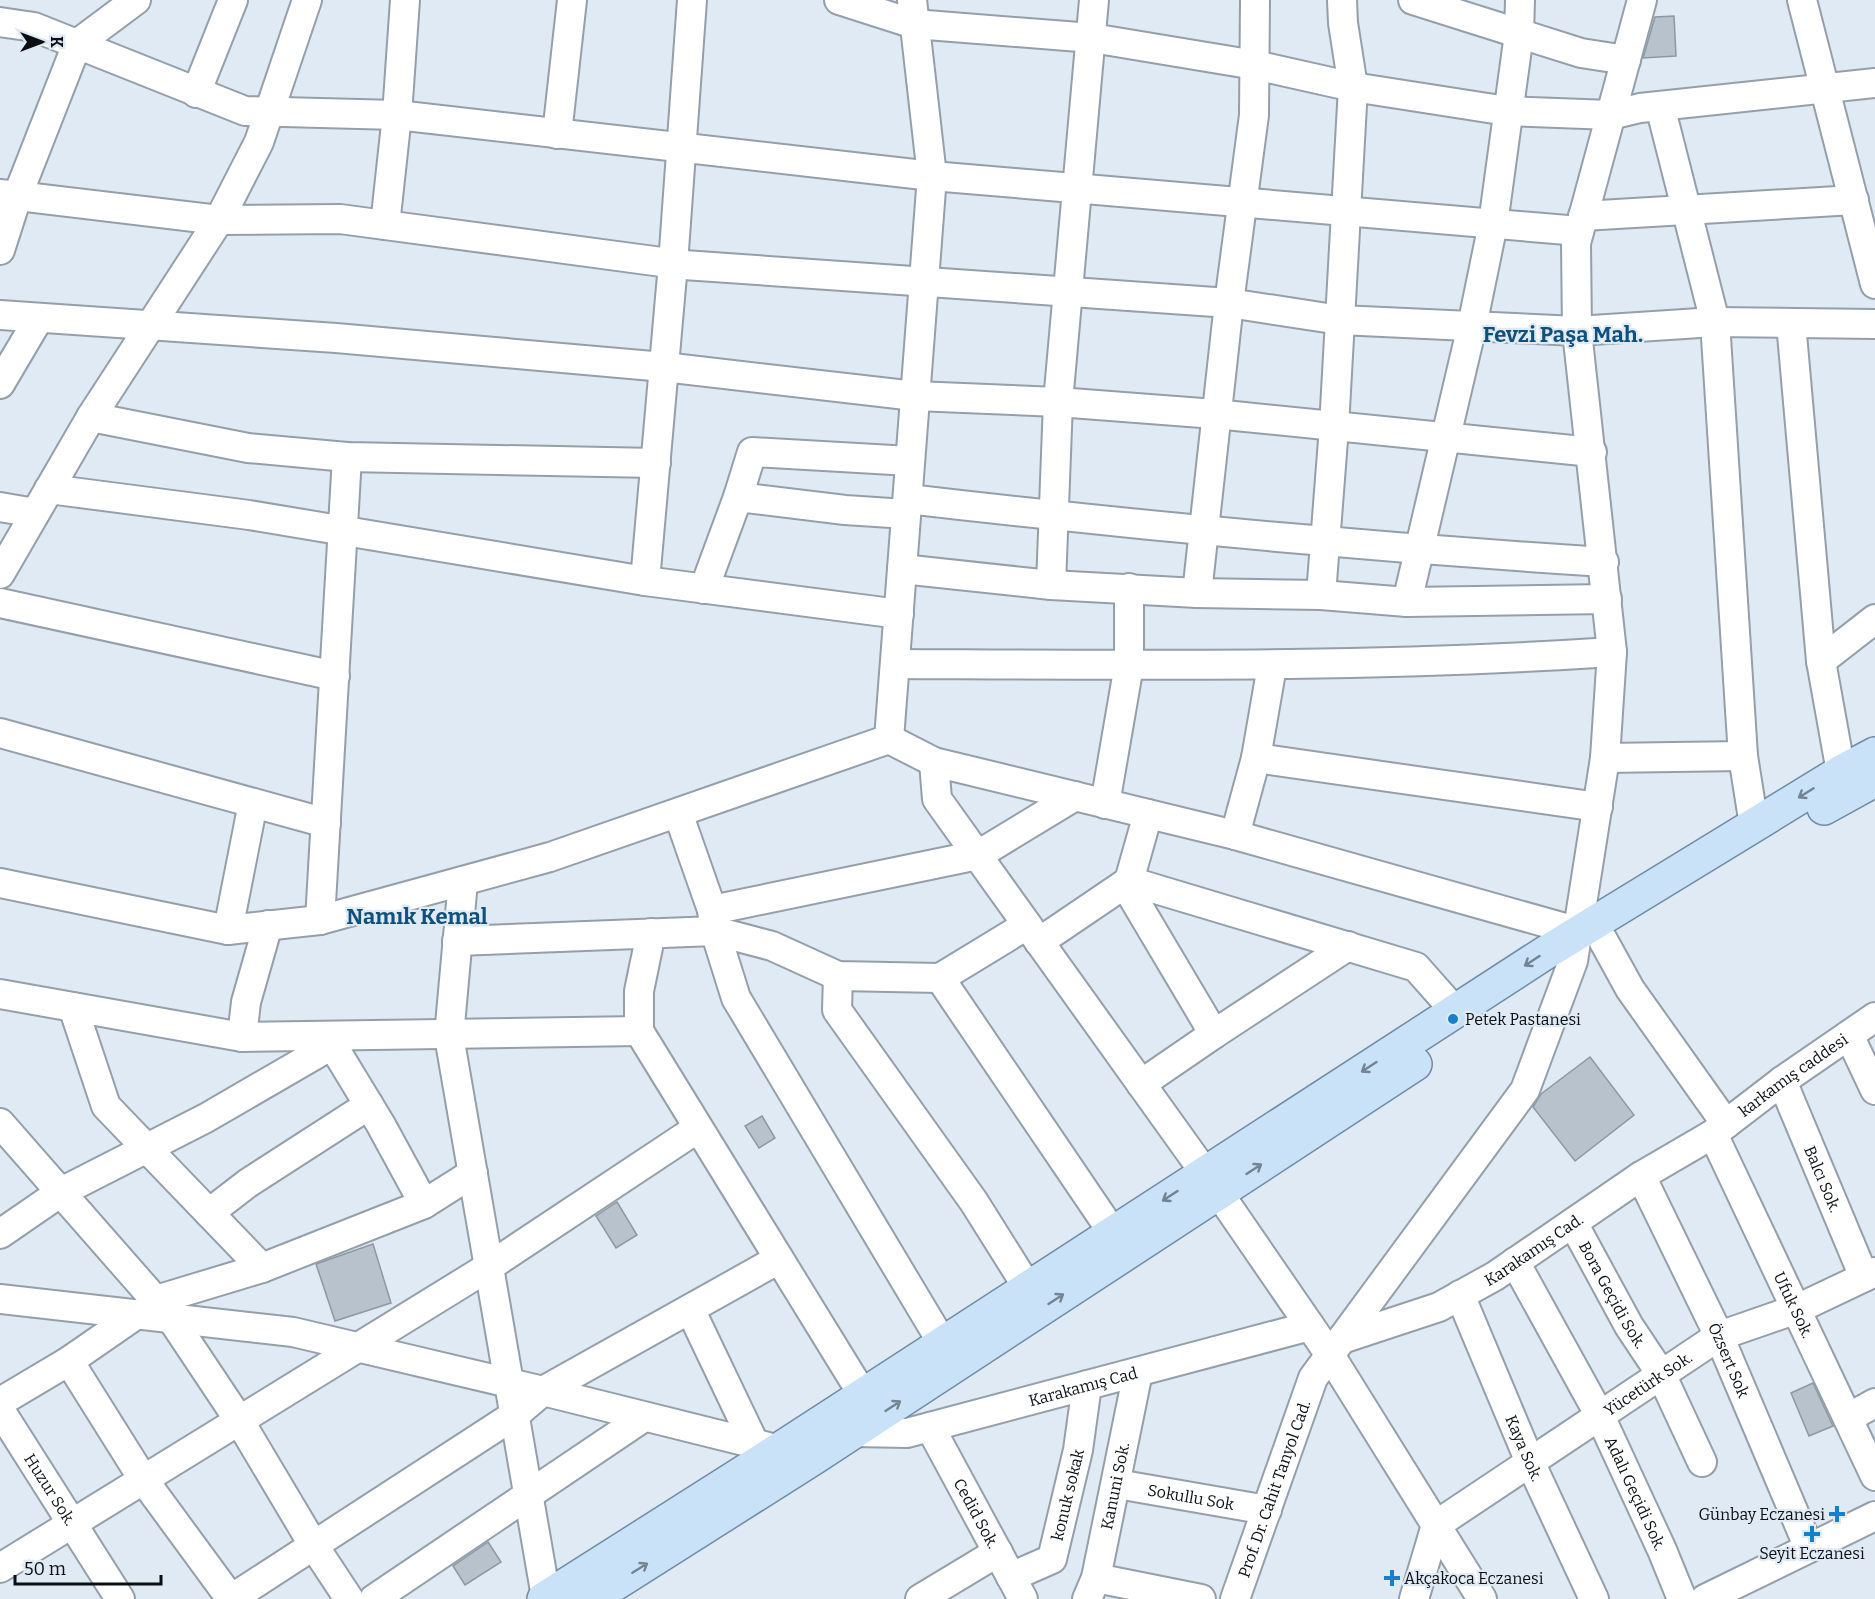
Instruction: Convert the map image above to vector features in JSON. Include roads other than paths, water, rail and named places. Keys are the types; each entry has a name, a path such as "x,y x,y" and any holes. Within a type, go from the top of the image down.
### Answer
{"main road":[{"path":"545,1598 766,1448 863,1395 1113,1233 1211,1183 1585,944 1754,825 1841,771 1875,754"},
{"path":"605,1595 853,1432 1455,1011 1585,944 1875,780"}],"street":[{"path":"0,250 9,195 77,44 136,0"},
{"path":"196,93 233,0"},
{"path":"0,574 91,417 219,220 259,142 307,0"},
{"path":"384,225 398,115 405,0"},
{"path":"557,134 572,0"},
{"path":"645,582 673,264 692,0"},
{"path":"839,0 1255,65 1353,87 1507,111 1611,115 1660,106 1875,83"},
{"path":"1051,585 1058,402 1094,0"},
{"path":"1197,593 1215,414 1254,115 1255,0"},
{"path":"1321,595 1334,427 1353,87 1343,23 1342,0"},
{"path":"1413,0 1581,53 1626,60"},
{"path":"1407,602 1472,326 1493,224 1519,34 1520,0"},
{"path":"1802,0 1875,284"},
{"name":"Prof. Dr. Cahit Tanyol Cad.","path":"1235,1599 1313,1378 1524,1090 1585,944 1605,758 1612,652 1604,562 1577,331 1576,243 1626,60 1649,2"},
{"path":"890,739 932,176 913,12"},
{"path":"0,22 34,27 245,111 398,115 932,176 1493,224 1581,223 1687,212 1854,200"},
{"path":"1660,106 1715,322 1743,756 1754,825"},
{"path":"9,195 219,220 340,219 673,264 1229,303 1340,320 1577,331 1715,322 1791,323 1874,332"},
{"path":"0,315 348,339 664,367 915,396 1058,402 1215,414 1592,452"},
{"path":"1,380 39,318"},
{"path":"1791,323 1821,661 1841,771"},
{"path":"91,417 248,448 347,457 656,463"},
{"path":"704,589 752,452 910,461"},
{"path":"320,920 347,457"},
{"path":"49,489 249,514 645,582 899,614"},
{"path":"738,497 845,510 907,507 1053,516 1419,550 1604,562"},
{"path":"0,507 35,513"},
{"path":"902,569 1051,585 1197,593 1321,595 1407,602 1607,599"},
{"path":"1105,804 1129,665 1129,588"},
{"path":"0,603 335,676"},
{"path":"1821,661 1875,619"},
{"path":"895,663 1272,666 1505,659 1612,652"},
{"path":"1235,835 1256,758 1272,666"},
{"path":"0,733 326,823"},
{"path":"0,883 228,930 320,920 550,857 890,739 934,762 1235,835 1585,944"},
{"path":"1605,758 1743,756"},
{"path":"1256,758 1598,807"},
{"path":"934,762 937,799 1141,1084 1310,1326 1336,1347 1436,1525 1482,1599"},
{"path":"457,941 651,933 714,921 978,855 1075,796"},
{"path":"228,930 254,803"},
{"path":"678,813 714,921 736,998 943,1344"},
{"path":"714,921 838,976 940,978 1033,933 1127,882 1148,814"},
{"path":"463,881 449,1035 511,1383 545,1598"},
{"path":"1127,882 1416,967 1455,1011"},
{"path":"1127,882 1214,1034"},
{"path":"242,1037 246,1002 268,925"},
{"path":"651,933 639,991 639,1031 863,1395"},
{"name":"Ufuk Sok.","path":"1585,944 1630,989 1719,1129 1797,1309 1875,1476"},
{"path":"1141,1084 1348,946"},
{"path":"838,976 837,1010 974,1202 1028,1288"},
{"path":"940,978 1113,1233"},
{"path":"0,994 242,1037 329,1041 449,1035 639,1031"},
{"path":"73,1007 106,1106 261,1268"},
{"name":"karkamış caddesi","path":"1719,1129 1782,1081 1875,1017"},
{"path":"1849,1035 1875,1090"},
{"path":"0,1234 60,1192 206,1118 329,1041"},
{"path":"329,1041 369,1105 424,1204"},
{"name":"Balcı Sok.","path":"1782,1081 1870,1274"},
{"path":"209,1213 248,1183 369,1105"},
{"path":"0,1123 60,1192 239,1420 314,1546 349,1599"},
{"path":"0,1568 490,1266 699,1128"},
{"name":"Karakamış Cad.","path":"1336,1347 1439,1306 1460,1295 1515,1262 1641,1176 1719,1129"},
{"path":"0,1402 155,1311 424,1204 473,1173"},
{"name":"Özsert Sok","path":"1641,1176 1719,1336 1809,1548"},
{"name":"Bora Geçidi Sok.","path":"1573,1223 1629,1326 1661,1374 1702,1462"},
{"path":"69,1361 143,1479 231,1599 516,1414 543,1391 779,1259"},
{"name":"Adalı Geçidi Sok.","path":"1515,1262 1600,1416 1682,1599"},
{"name":"Yücetürk Sok.","path":"1436,1525 1719,1336 1797,1309 1870,1274"},
{"name":"Kaya Sok.","path":"1460,1295 1530,1462 1594,1599"},
{"path":"0,1299 155,1311 293,1332 511,1383 766,1448 815,1456"},
{"path":"690,1309 766,1448"},
{"name":"Karakamış Cad","path":"853,1432 907,1433 1310,1326"},
{"name":"Kanuni Sok.","path":"1092,1588 1117,1484 1138,1372"},
{"name":"konuk sokak","path":"1017,1588 1052,1559 1078,1450 1087,1385"},
{"path":"1848,1418 1875,1403"},
{"name":"Huzur Sok.","path":"0,1410 120,1599"},
{"path":"374,1599 386,1588 530,1496 644,1417"},
{"name":"Cedid Sok.","path":"930,1427 1017,1588"},
{"name":"Sokullu Sok","path":"1117,1484 1267,1510"},
{"path":"1705,1599 1759,1587 1809,1548 1875,1516"},
{"path":"1414,1599 1436,1525"},
{"path":"920,1599 998,1552"},
{"path":"1092,1588 1201,1599"}],"place":[{"name":"Petek Pastanesi","path":"1453,1019"},
{"name":"Günbay Eczanesi","path":"1837,1514"},
{"name":"Seyit Eczanesi","path":"1812,1534"},
{"name":"Akçakoca Eczanesi","path":"1392,1578"}],"district":[{"name":"Fevzi Paşa Mah.","path":"1563,334"},
{"name":"Namık Kemal","path":"417,916"}]}
